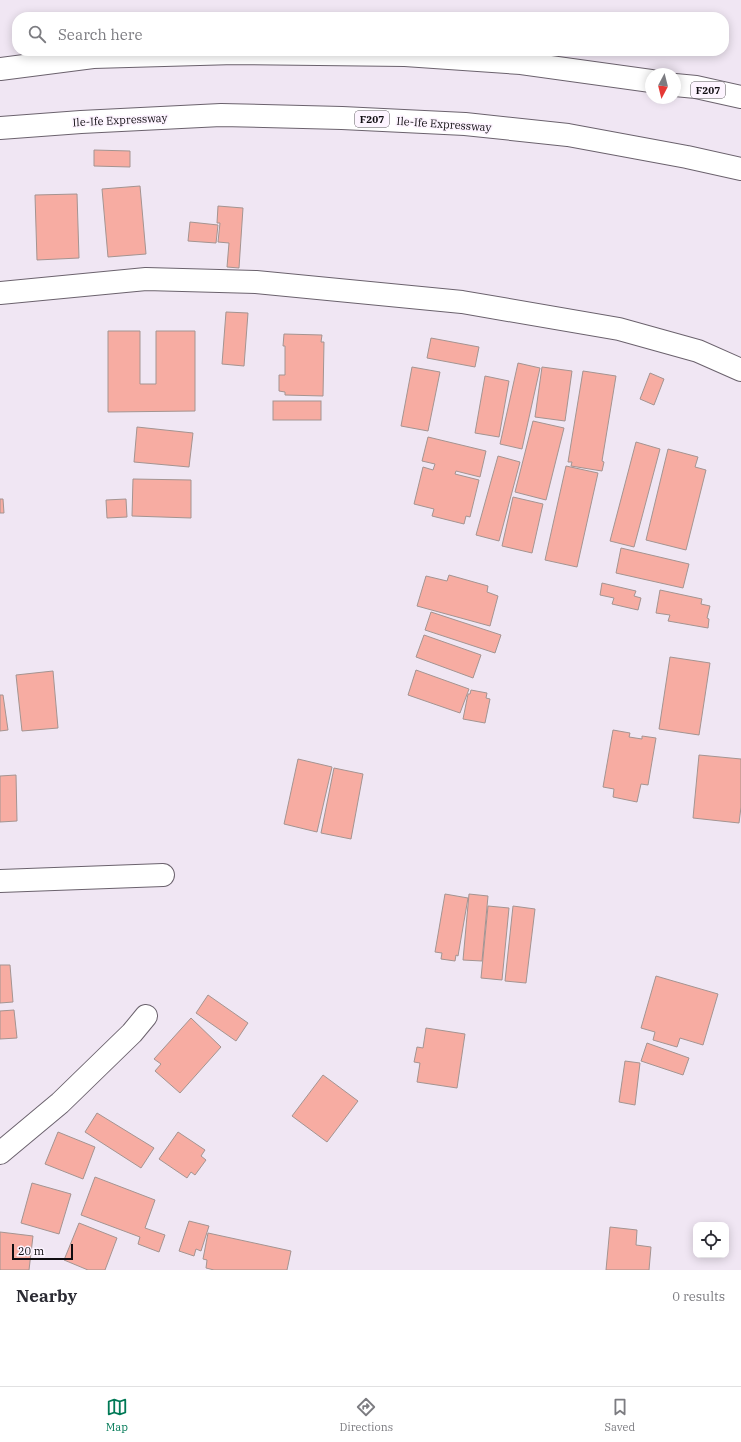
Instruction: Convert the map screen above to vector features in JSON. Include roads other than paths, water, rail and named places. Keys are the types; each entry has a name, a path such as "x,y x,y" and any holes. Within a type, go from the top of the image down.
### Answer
{"main road":[{"path":"0,69 93,57 128,56"},
{"path":"412,56 521,63 645,80"},
{"name":"F207","path":"681,86 741,97"},
{"name":"Ile-Ife Expressway","path":"0,128 81,122 221,115 342,118 465,124 568,136 687,157 741,169"},
{"path":"0,293 146,279 256,282 462,302 619,329 698,351 741,370"},
{"path":"0,881 163,875"},
{"path":"0,1153 60,1104 132,1033 146,1016"}]}
